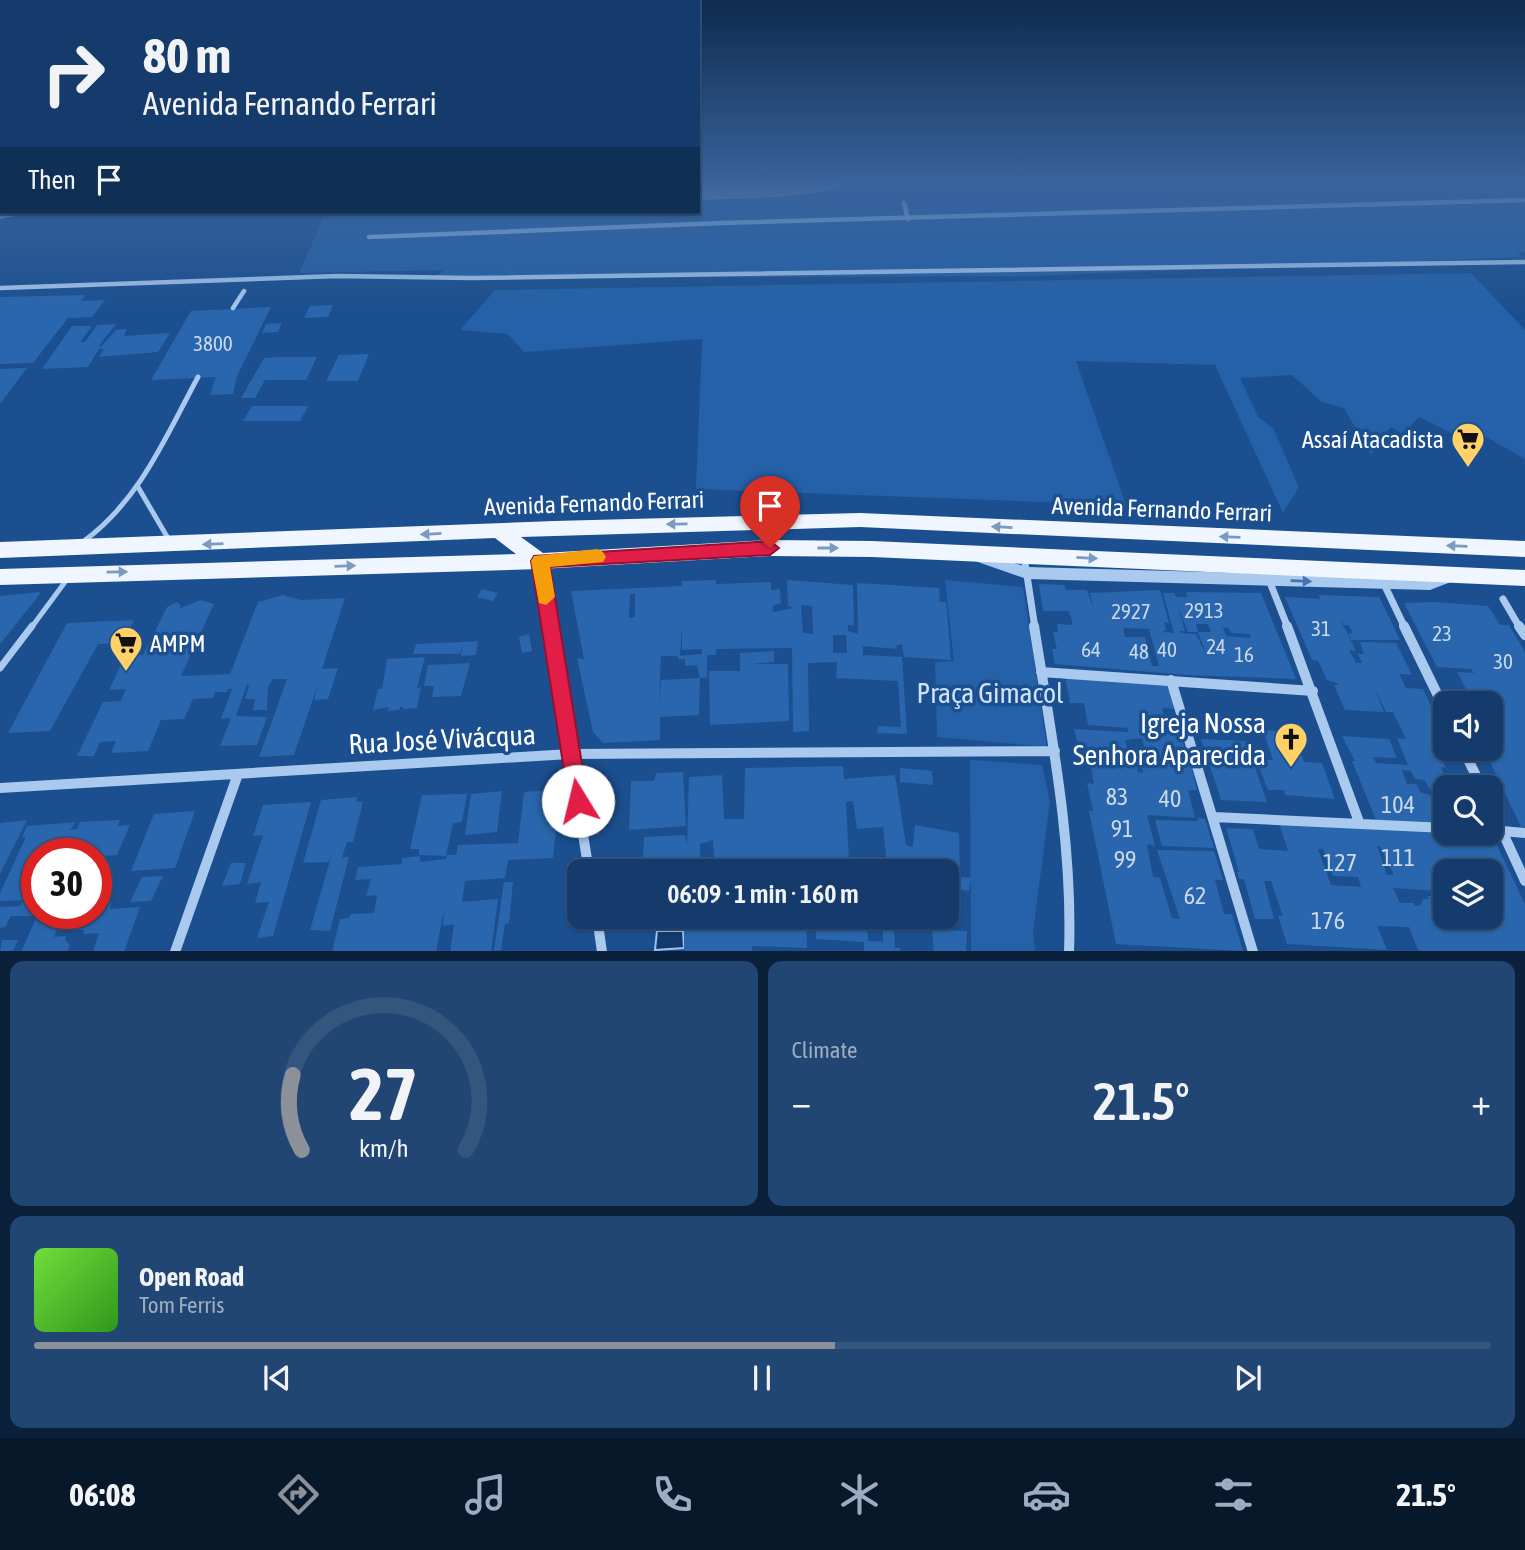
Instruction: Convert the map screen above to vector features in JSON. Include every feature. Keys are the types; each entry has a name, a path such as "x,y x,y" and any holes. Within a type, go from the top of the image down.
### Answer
{"main road":[{"name":"Avenida Fernando Ferrari","path":"0,550 860,520 1525,549"},
{"path":"499,531 540,561"},
{"path":"0,577 540,561 770,548 967,553 1026,564 1525,578"},
{"path":"0,570 69,549"}],"street":[{"path":"540,561 587,859"},
{"path":"1069,951 1071,895 1055,751 1026,564 1269,580 1384,584 1430,584 1454,574"},
{"path":"1269,580 1313,691 1359,822"},
{"path":"1384,584 1436,691"},
{"path":"1503,599 1525,635"},
{"path":"1041,672 1313,691"},
{"path":"1171,680 1253,951"},
{"name":"Rua José Vivácqua","path":"0,788 570,754 1055,751"},
{"path":"175,951 238,774"},
{"path":"1214,817 1433,827"},
{"path":"1525,833 1503,831 1525,881"},
{"path":"599,929 602,951"}],"lane":[{"path":"0,288 337,276 472,278 1525,261"},
{"path":"233,308 244,291"},
{"path":"69,549 96,534 138,487 198,377"},
{"path":"138,487 172,545"},
{"path":"0,668 71,573"}],"green space":[{"path":"321,224 1525,224 1525,252 1517,253 1523,257 1030,276 433,278 444,270 299,273"},
{"path":"1471,273 1525,330 1525,459 1474,430 1459,437 1419,417 1403,434 1391,427 1371,455 1344,408 1322,402 1292,375 1240,378 1258,417 1273,428 1299,487 1283,513 1215,365 1076,361 1126,505 696,489 702,339 524,352 508,334 460,330 495,290"},
{"name":"Praça Gimacol","path":"945,580 1023,587 1047,747 937,737 935,662 954,661"},
{"path":"970,760 1042,765 1050,802 1033,932 1035,951 971,951"}],"shaded area":[{"path":"657,931 683,931 684,948 655,950"}],"building":[{"path":"86,295 81,301 105,300 92,317 68,318 33,363 0,364 0,297"},
{"path":"333,305 328,317 304,318 310,306"},
{"path":"271,307 237,376 233,394 210,395 216,377 151,380 191,311"},
{"path":"282,323 278,332 262,333 266,324"},
{"path":"116,324 88,367 42,369 72,326 92,326 80,342 85,342 97,325"},
{"path":"127,329 124,336 170,333 158,352 99,357 104,349 99,349 116,330"},
{"path":"369,354 358,381 326,381 339,355"},
{"path":"317,357 306,380 265,380 255,398 241,398 264,358"},
{"path":"27,368 0,404 0,369"},
{"path":"252,406 308,406 300,421 243,421"},
{"path":"716,580 716,584 771,582 771,590 780,589 781,604 773,605 773,612 794,608 788,606 787,580 853,585 854,626 848,625 848,631 858,634 857,583 939,588 940,602 946,602 951,660 904,657 902,644 896,646 897,649 863,646 863,655 902,657 907,734 877,733 878,726 901,727 898,681 836,678 837,662 808,663 809,731 793,732 792,648 716,649 716,655 707,655 707,677 700,678 699,715 660,717 660,740 603,743 593,732 577,658 584,659 571,591 682,586 682,581","holes":["630,594 635,594 635,617 629,618","801,605 812,606 813,634 803,633","682,627 682,650 702,649 702,654 680,656","833,635 846,635 847,653 833,653","661,656 678,656 678,659 685,659 685,666 697,665 700,678 661,680 659,703"]},
{"path":"1039,584 1064,585 1066,590 1087,590 1093,608 1090,593 1160,590 1169,623 1164,622 1166,630 1162,632 1174,633 1163,593 1188,597 1186,592 1261,593 1296,679 1187,675 1055,664 1052,649 1057,649 1053,632 1058,632 1057,624 1073,625 1069,611 1043,611","holes":["1178,607 1188,632 1198,632 1207,656 1196,634 1181,633 1180,631 1185,631","1196,624 1208,624 1211,632 1198,632","1223,627 1229,628 1231,633 1250,634 1251,638 1226,636","1123,628 1149,629 1159,666 1152,666 1145,637 1125,637"]},
{"path":"482,589 498,593 493,601 477,597"},
{"path":"41,592 36,599 0,644 0,596"},
{"path":"283,595 301,600 345,598 322,669 338,668 328,699 314,700 319,681 294,755 259,757 287,679 273,679 268,687 267,710 253,710 255,699 245,699 249,687 247,684 236,716 267,717 257,745 220,746 231,718 221,719 232,689 228,689 227,692 215,692 213,698 193,699 184,719 161,720 148,751 111,753 116,741 100,742 94,756 77,756 103,702 121,701 126,689 109,690 125,656 143,655 167,607 177,602 181,606 179,609 200,600 214,604 181,676 230,674 258,602"},
{"path":"1285,597 1379,597 1400,640 1351,640 1348,633 1353,634 1349,625 1344,625 1339,617 1356,651 1349,650 1356,663 1362,663 1358,654 1364,654 1360,642 1396,643 1412,675 1399,674 1406,688 1423,689 1433,710 1433,761 1442,761 1446,768 1441,767 1444,775 1433,775 1433,793 1424,780 1415,779 1411,771 1402,770 1407,784 1416,784 1421,793 1433,795 1433,824 1376,820 1352,761 1355,761 1342,736 1389,739 1397,758 1373,757 1376,763 1408,765 1397,738 1406,739 1393,712 1386,712 1374,687 1384,712 1345,710 1334,685 1340,684 1327,680 1318,661 1312,660"},
{"path":"1436,602 1488,606 1500,625 1509,625 1525,652 1525,827 1521,827 1503,789 1503,775 1496,775 1490,761 1503,761 1503,691 1467,691 1457,672 1474,673 1471,669 1437,667 1404,603"},
{"path":"134,620 122,643 98,644 50,731 8,733 67,623"},
{"path":"529,634 532,651 522,653 519,637"},
{"path":"478,641 476,655 461,656 463,642"},
{"path":"463,642 460,654 413,654 416,644"},
{"path":"774,651 774,662 751,664 788,664 789,721 710,725 709,671 740,671 740,653"},
{"path":"425,657 417,688 421,687 417,708 404,709 401,706 399,710 387,711 389,707 373,710 378,689 382,689 387,659"},
{"path":"470,663 461,696 432,697 434,686 424,686 428,665"},
{"path":"1065,676 1167,683 1175,709 1162,708 1165,720 1175,721 1190,762 1197,790 1188,790 1195,818 1147,815 1155,846 1147,844 1153,877 1160,878 1172,918 1180,919 1157,850 1214,851 1223,880 1215,880 1224,914 1232,914 1243,951 1116,944 1089,811 1093,811 1087,783 1094,784 1089,756 1081,756 1074,729 1129,732 1127,728 1088,725 1084,703 1070,703","holes":["1142,738 1147,759 1140,759 1143,773 1138,772 1135,758 1129,758 1125,740"]},
{"name":"Igreja Nossa Senhora Aparecida","path":"1263,730 1293,732 1304,762 1322,763 1335,799 1285,795 1284,790 1268,790 1256,759 1273,760"},
{"path":"1201,739 1246,741 1267,802 1221,800"},
{"path":"843,766 844,779 895,775 906,845 913,847 915,825 959,833 960,877 971,878 969,891 959,890 959,859 886,859 883,827 857,829 853,801 846,802 849,859 714,859 713,840 700,844 700,859 643,859 644,837 685,835 687,846 689,777 722,775 724,819 744,819 745,768"},
{"path":"900,768 932,771 933,785 900,782"},
{"path":"683,772 686,826 629,830 631,781 654,781 656,773"},
{"path":"560,789 553,858 508,860 505,878 465,881 462,902 498,899 491,951 450,951 454,924 443,926 444,909 436,951 332,951 340,919 349,918 351,914 374,913 377,895 366,896 371,879 355,880 358,867 402,864 402,858 420,856 420,862 446,859 447,855 456,855 458,845 518,843 524,792"},
{"path":"502,791 497,832 465,835 471,794"},
{"path":"467,794 462,822 453,823 446,856 419,855 419,849 410,849 422,795"},
{"path":"357,797 356,802 363,802 353,842 347,842 342,857 349,857 330,931 310,930 331,857 328,862 303,863 321,800"},
{"path":"311,802 273,936 257,938 269,902 255,903 261,882 247,884 263,835 253,836 263,805"},
{"path":"195,811 175,868 131,871 154,814"},
{"path":"1197,818 1205,819 1214,848 1162,846 1155,820 1198,821"},
{"path":"27,820 0,874 0,823"},
{"path":"120,820 117,826 130,825 117,855 112,855 112,838 22,837 27,826 76,822 70,830 77,829 80,822"},
{"path":"1279,823 1433,832 1433,845 1497,845 1525,904 1525,951 1419,951 1409,927 1377,926 1387,950 1287,944 1278,916 1283,916 1271,881 1264,881 1274,919 1255,919 1244,879 1239,879 1226,828 1253,829 1259,849 1288,851","holes":["1377,846 1380,846 1394,875 1387,875","1318,849 1323,849 1333,876 1358,877 1361,887 1331,885"]},
{"path":"21,848 21,900 0,901 0,893"},
{"path":"231,863 246,863 240,884 222,886"},
{"path":"163,876 151,901 130,902 142,877"},
{"path":"504,882 513,882 509,923 505,924 501,950 494,951"},
{"path":"20,906 21,916 11,916 5,927 0,928 0,907"},
{"path":"140,907 124,951 93,951 99,933 83,934 84,930 63,930 112,929 112,909"},
{"path":"31,929 58,929 54,937 66,936 65,940 70,945 67,951 21,951"},
{"path":"684,929 806,929 807,948 752,946 752,951 684,951"},
{"path":"816,929 867,929 868,941 883,942 883,931 894,930 895,948 900,948 900,951 864,951 864,942 816,939"},
{"path":"932,930 967,931 966,951 934,951"},
{"path":"2,940 18,940 13,951 0,951"}],"waterway":[{"path":"369,237 687,224"}],"slow traffic":[{"path":"546,597 540,561 597,557"}],"place":[{"name":"Assaí Atacadista","path":"1468,469"},
{"name":"AMPM","path":"126,673"},
{"name":"Igreja Nossa Senhora Aparecida","path":"1291,769"}],"route":[{"path":"578,801 540,561 770,548"}]}
